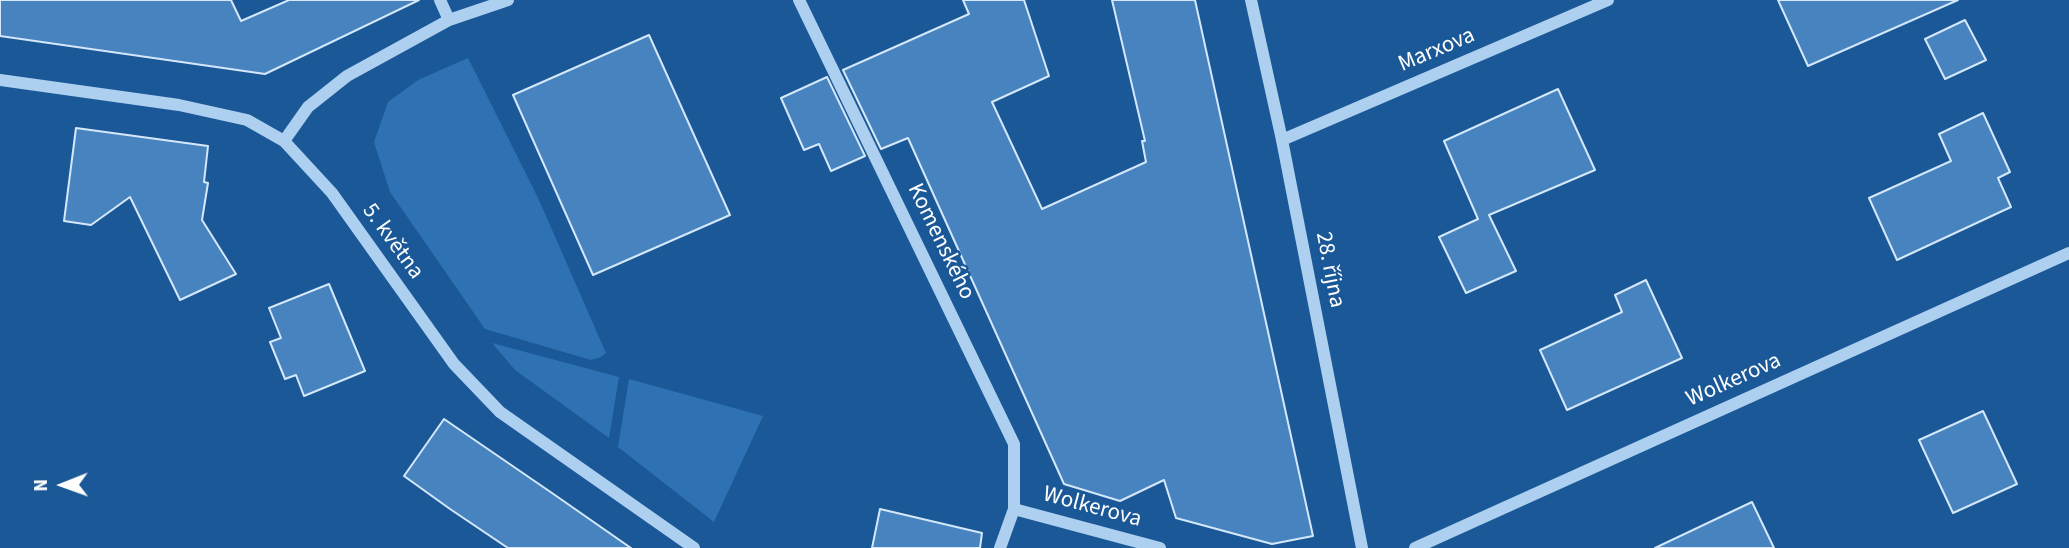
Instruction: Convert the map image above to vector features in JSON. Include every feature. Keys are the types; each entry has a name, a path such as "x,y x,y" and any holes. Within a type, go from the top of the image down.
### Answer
{"street":[{"path":"440,0 449,20"},
{"path":"284,141 309,107 347,76 449,20 508,0"},
{"name":"Komenského","path":"799,0 1014,444 1014,509 1000,548"},
{"name":"28. října","path":"1251,0 1282,140 1362,548"},
{"name":"Marxova","path":"1282,140 1608,0"},
{"name":"5. května","path":"0,80 179,105 247,120 284,141 332,193 454,364 500,412 694,548"},
{"name":"Wolkerova","path":"1415,548 2069,253"},
{"name":"Wolkerova","path":"1014,509 1160,548"}],"shaded area":[{"path":"468,58 539,200 606,353 601,357 591,360 485,329 390,192 374,142 388,102 418,80"},
{"path":"492,343 619,377 609,438 515,370"},
{"path":"629,379 763,416 714,522 618,447"}],"building":[{"path":"0,0 231,0 241,21 289,0 419,0 265,74 0,36"},
{"path":"963,0 1024,0 1049,76 992,102 1042,209 1146,162 1142,141 1145,141 1112,0 1195,0 1313,536 1272,544 1176,518 1164,480 1120,501 1064,484 908,138 881,149 843,70 969,14"},
{"path":"1778,0 1958,0 1808,66"},
{"path":"1965,20 1986,60 1945,79 1925,39"},
{"path":"649,35 730,215 593,275 513,95"},
{"path":"827,77 865,156 831,171 819,144 804,150 781,98"},
{"path":"1558,89 1595,170 1489,215 1516,271 1466,293 1439,237 1478,219 1444,141"},
{"path":"1983,113 2010,172 1998,178 2011,207 1897,260 1869,198 1951,161 1939,134"},
{"path":"76,128 208,146 204,182 208,183 202,220 236,274 180,300 130,197 91,225 64,221"},
{"path":"1646,280 1682,358 1567,410 1540,350 1622,312 1615,295"},
{"path":"329,284 365,371 304,396 296,375 285,379 270,342 281,338 269,308"},
{"path":"1983,411 2017,484 1953,513 1919,440"},
{"path":"444,419 631,548 508,548 450,509 404,476"},
{"path":"1752,502 1774,548 1655,548"},
{"path":"880,509 982,533 980,548 872,548"}]}
